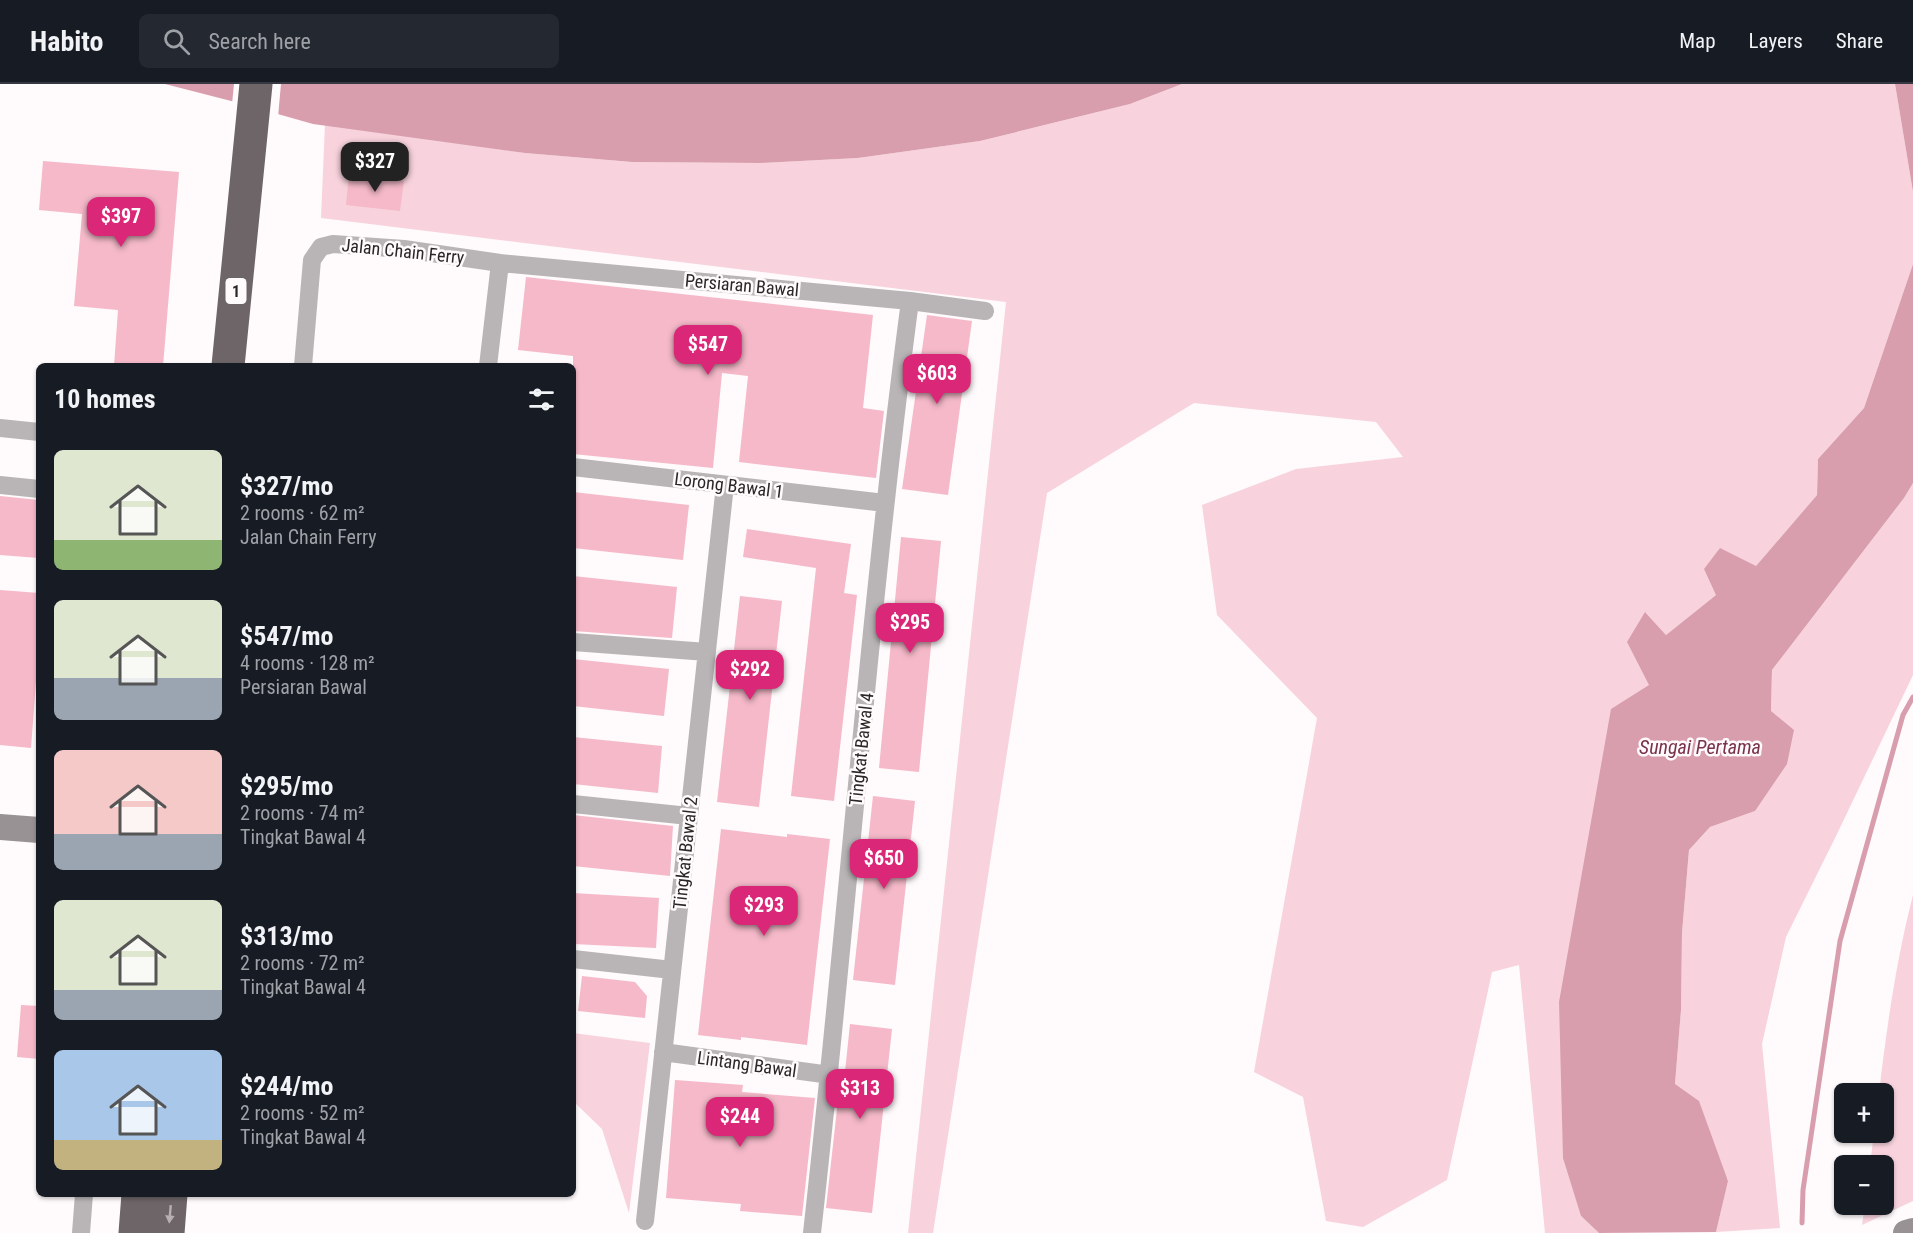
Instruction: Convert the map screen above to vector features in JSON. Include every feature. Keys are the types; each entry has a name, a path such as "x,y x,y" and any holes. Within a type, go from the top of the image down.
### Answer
{"highway":[{"name":"1","path":"228,363 256,84"},
{"path":"135,1233 138,1197"},
{"path":"168,1233 171,1197"}],"street":[{"name":"Jalan Chain Ferry","path":"303,363 312,260 321,247 333,244 404,249 500,263"},
{"name":"Persiaran Bawal","path":"500,263 910,301 985,311"},
{"path":"488,363 500,263"},
{"name":"Tingkat Bawal 4","path":"812,1233 830,1075 885,503 910,301"},
{"path":"0,429 36,432"},
{"name":"Lorong Bawal 1","path":"576,467 885,503"},
{"path":"0,484 36,489"},
{"name":"Tingkat Bawal 2","path":"645,1221 725,485"},
{"path":"576,642 707,652"},
{"path":"576,804 689,816"},
{"path":"0,827 36,830"},
{"path":"576,959 672,970"},
{"name":"Lintang Bawal","path":"663,1052 830,1075"},
{"path":"81,1233 84,1197"},
{"path":"1906,1233 1913,1231"}],"shaded area":[{"path":"1182,84 1895,84 1913,192 1913,264 1864,408 1818,459 1817,495 1756,566 1666,635 1646,613 1649,685 1581,1216 1599,1233 1545,1233 1519,965 1492,972 1447,1180 1363,1227 1326,1221 1303,1097 1254,1072 1317,718 1217,615 1202,505 1296,469 1403,457 1376,422 1194,403 1047,493 933,1233 908,1233 1006,302 321,218 325,124 525,153 632,162 760,163 858,158 980,141 1130,104"},
{"path":"1913,483 1913,675 1786,937 1762,1044 1780,1228 1716,1232 1728,1180 1675,1084 1681,1010 1682,933 1689,850 1710,827 1755,811 1771,711 1772,670 1904,498"},
{"path":"1913,895 1913,1201 1894,1210 1894,1155 1871,1155 1873,1143 1894,1143 1894,1083 1880,1083 1897,969"},
{"path":"576,1033 650,1043 629,1213 602,1129 576,1104"},
{"path":"1864,1215 1883,1215 1862,1225"}],"water":[{"path":"165,84 1182,84 1130,104 980,141 858,158 760,163 632,162 525,153 313,124"},
{"path":"1895,84 1913,84 1913,192"},
{"name":"Sungai Pertama","path":"1913,264 1913,483 1904,498 1772,670 1771,711 1794,730 1787,764 1755,811 1710,827 1689,850 1682,933 1681,1010 1675,1084 1699,1101 1728,1181 1716,1232 1599,1233 1581,1216 1563,1158 1559,1002 1611,709 1649,685 1627,642 1645,612 1666,635 1716,595 1704,569 1720,548 1756,566 1817,495 1818,459 1864,408"}],"pier":[{"path":"234,84 281,84 278,117 232,104"}],"building":[{"path":"43,161 179,172 163,363 114,363 118,310 74,306 82,214 39,210"},
{"path":"349,174 404,181 400,211 346,205"},
{"path":"526,277 873,315 863,408 884,411 876,478 739,462 748,376 722,373 713,468 576,454 576,363 573,363 573,356 518,350"},
{"path":"927,315 972,321 948,495 902,489"},
{"path":"576,492 689,505 683,560 576,548"},
{"path":"0,496 36,500 36,558 0,555"},
{"path":"747,529 851,544 844,593 857,595 834,801 791,796 816,568 743,557"},
{"path":"901,537 941,541 919,772 879,768"},
{"path":"576,576 677,587 672,638 576,631"},
{"path":"0,590 36,593 36,682 31,748 0,745"},
{"path":"740,596 782,601 759,807 717,802"},
{"path":"576,659 669,669 664,716 576,706"},
{"path":"576,737 662,746 658,793 576,784"},
{"path":"873,796 915,801 895,985 853,980"},
{"path":"576,815 673,826 670,876 576,866"},
{"path":"721,829 787,837 787,834 830,839 807,1045 741,1037 741,1040 698,1035"},
{"path":"576,893 659,898 656,948 576,944"},
{"path":"582,976 635,982 647,996 645,1018 578,1011"},
{"path":"21,1005 36,1006 36,1059 17,1057"},
{"path":"850,1024 892,1029 872,1213 826,1208 838,1100 842,1100"},
{"path":"675,1080 743,1085 742,1092 815,1098 802,1216 740,1211 741,1204 666,1198"}],"waterway":[{"path":"1802,1223 1803,1190 1840,941 1903,715 1913,697"}]}
